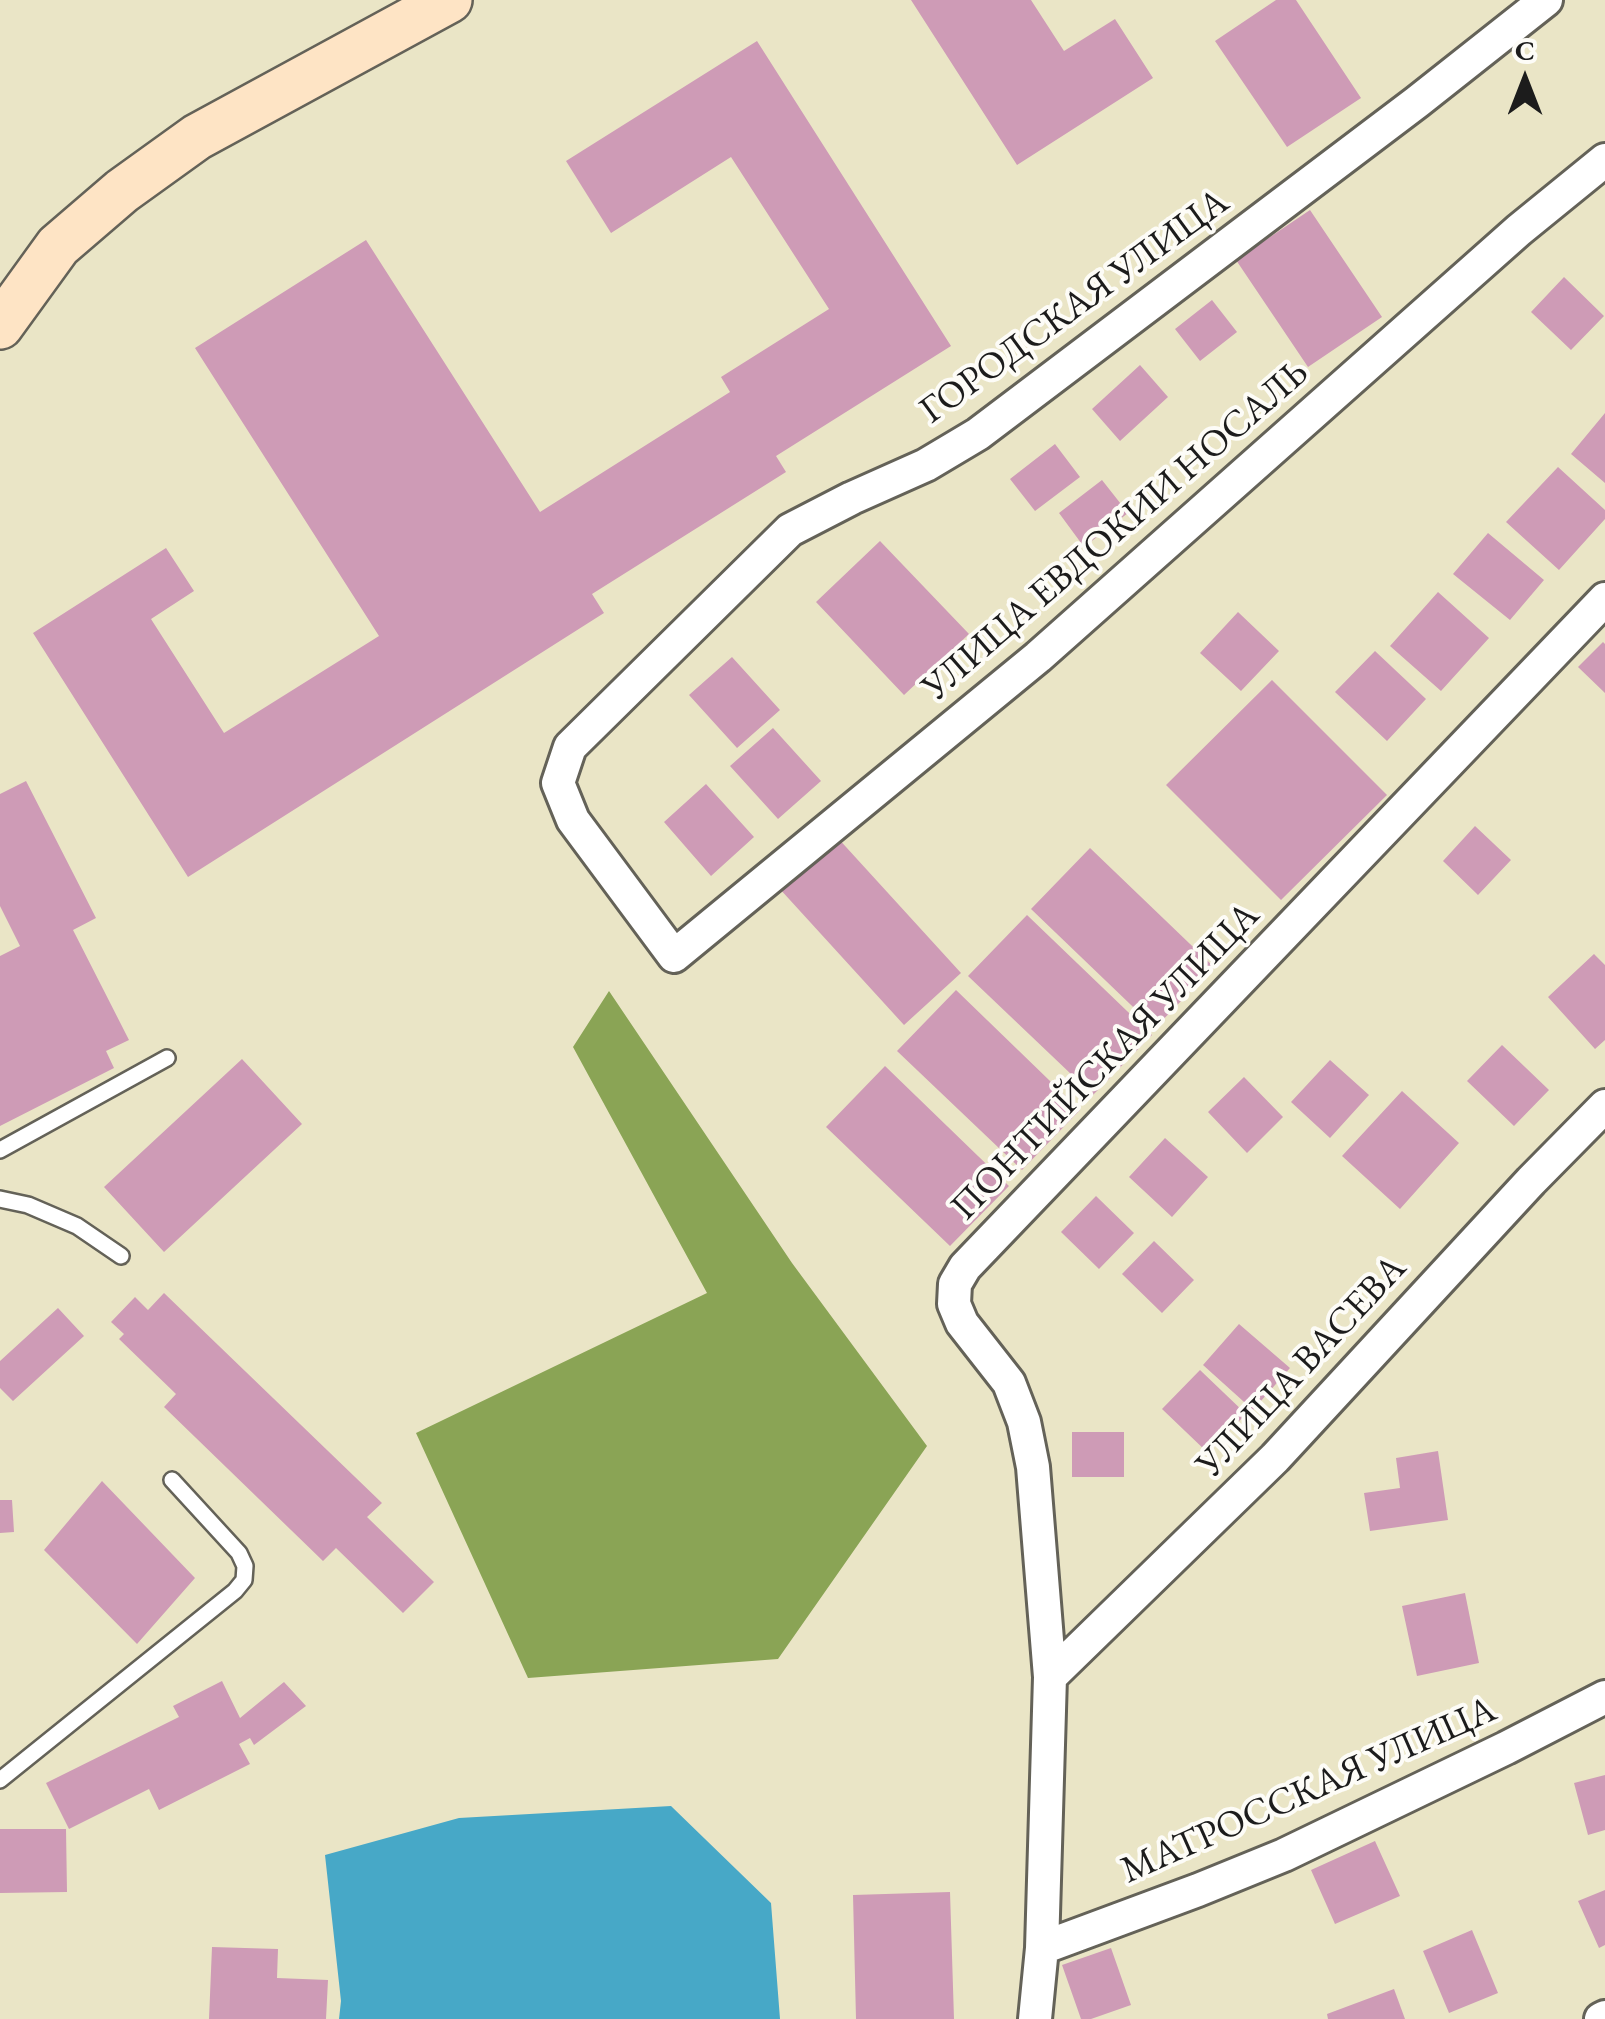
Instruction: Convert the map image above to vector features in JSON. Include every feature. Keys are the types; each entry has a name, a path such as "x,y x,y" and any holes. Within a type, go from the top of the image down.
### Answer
{"street":[{"path":"0,326 58,246 122,190 197,137 449,0"},
{"name":"ГОРОДСКАЯ УЛИЦА","path":"674,956 573,820 558,783 570,748 790,530 926,465 978,434 1546,0"},
{"name":"УЛИЦА ЕВДОКИИ НОСАЛЬ","path":"674,956 1038,657 1519,230 1605,160"},
{"name":"ПОНТИЙСКАЯ УЛИЦА","path":"1050,1677 1034,1468 1024,1422 1009,1383 962,1323 954,1304 955,1284 965,1267 1605,599"},
{"name":"УЛИЦА ВАСЕВА","path":"1050,1677 1275,1458 1605,1106"},
{"path":"1035,2019 1042,1948 1050,1677"},
{"name":"МАТРОССКАЯ УЛИЦА","path":"1042,1948 1284,1855 1605,1697"}],"lane":[{"path":"0,1150 166,1058"},
{"path":"0,1199 77,1226 121,1256"},
{"path":"0,1780 236,1591 244,1580 245,1566 239,1553 172,1480"}],"green space":[{"path":"609,991 792,1263 927,1446 778,1659 528,1678 416,1433 707,1293 573,1047"}],"water":[{"path":"671,1806 771,1903 780,2019 339,2019 341,2001 325,1855 459,1818"}],"building":[{"path":"911,0 1031,0 1064,51 1115,19 1153,78 1017,165"},
{"path":"1276,0 1296,0 1361,98 1287,147 1215,41"},
{"path":"757,41 951,346 776,456 786,472 592,594 604,613 188,877 33,633 166,548 194,591 151,619 224,733 379,636 195,348 366,240 540,512 730,392 721,377 829,309 731,157 611,233 566,161"},
{"path":"1310,210 1382,317 1308,367 1236,260"},
{"path":"1564,277 1604,316 1571,350 1531,312"},
{"path":"1212,300 1237,332 1200,361 1175,329"},
{"path":"1140,365 1168,397 1120,441 1092,409"},
{"path":"1605,413 1605,483 1571,454"},
{"path":"1055,444 1080,477 1035,511 1010,479"},
{"path":"1558,467 1605,510 1605,519 1559,570 1506,522"},
{"path":"1102,480 1128,513 1084,547 1059,513"},
{"path":"1488,533 1544,580 1510,620 1453,574"},
{"path":"880,541 969,634 904,695 816,602"},
{"path":"1438,592 1489,638 1441,691 1390,646"},
{"path":"1238,612 1279,651 1241,691 1200,653"},
{"path":"1605,644 1605,693 1578,667"},
{"path":"1375,651 1426,699 1387,741 1335,692"},
{"path":"732,657 780,710 737,748 689,695"},
{"path":"1272,680 1387,795 1281,900 1166,785"},
{"path":"773,728 821,781 778,819 730,766"},
{"path":"26,781 96,918 73,930 129,1040 106,1051 114,1068 0,1126 0,956 20,946 0,906 0,794"},
{"path":"706,784 754,837 711,876 664,822"},
{"path":"1475,826 1511,860 1478,895 1443,861"},
{"path":"836,836 961,973 904,1025 779,888"},
{"path":"1090,848 1214,967 1155,1028 1031,909"},
{"path":"1027,915 1152,1035 1093,1095 968,976"},
{"path":"1594,954 1605,965 1605,1040 1595,1049 1548,997"},
{"path":"956,990 1080,1110 1022,1170 897,1051"},
{"path":"1502,1045 1549,1090 1514,1126 1467,1081"},
{"path":"242,1059 302,1124 164,1252 104,1187"},
{"path":"1330,1060 1369,1095 1330,1138 1291,1102"},
{"path":"885,1066 1009,1186 950,1246 826,1127"},
{"path":"1244,1077 1283,1117 1247,1153 1208,1112"},
{"path":"1402,1091 1459,1143 1400,1209 1342,1156"},
{"path":"1165,1138 1208,1177 1172,1217 1129,1177"},
{"path":"1096,1196 1134,1233 1099,1269 1061,1232"},
{"path":"1154,1241 1194,1280 1162,1313 1122,1274"},
{"path":"164,1293 382,1503 367,1517 434,1582 403,1613 336,1548 323,1561 164,1407 176,1394 119,1339 124,1334 111,1322 135,1297 148,1310"},
{"path":"58,1308 84,1336 13,1401 0,1388 0,1361"},
{"path":"1239,1324 1290,1368 1253,1410 1203,1365"},
{"path":"1200,1370 1246,1414 1208,1453 1162,1409"},
{"path":"1072,1432 1124,1432 1124,1477 1072,1477"},
{"path":"1438,1451 1448,1520 1370,1531 1364,1493 1400,1488 1396,1458"},
{"path":"102,1481 195,1578 137,1644 44,1550"},
{"path":"0,1500 12,1500 14,1532 0,1533"},
{"path":"1465,1593 1479,1663 1417,1676 1402,1606"},
{"path":"222,1681 240,1718 284,1682 306,1706 254,1745 250,1738 239,1744 250,1764 159,1810 149,1789 69,1829 46,1783 179,1717 173,1706"},
{"path":"1605,1775 1605,1830 1588,1835 1574,1783"},
{"path":"0,1829 66,1829 67,1892 0,1893"},
{"path":"1375,1841 1400,1896 1335,1924 1311,1870"},
{"path":"1605,1890 1605,1945 1599,1948 1578,1901"},
{"path":"950,1892 954,2019 856,2019 853,1895"},
{"path":"1472,1930 1498,1993 1449,2013 1423,1951"},
{"path":"212,1947 278,1949 277,1978 328,1980 326,2019 209,2019"},
{"path":"1111,1948 1131,2005 1081,2019 1062,1965"},
{"path":"1394,1989 1405,2019 1328,2019 1327,2014"}]}
